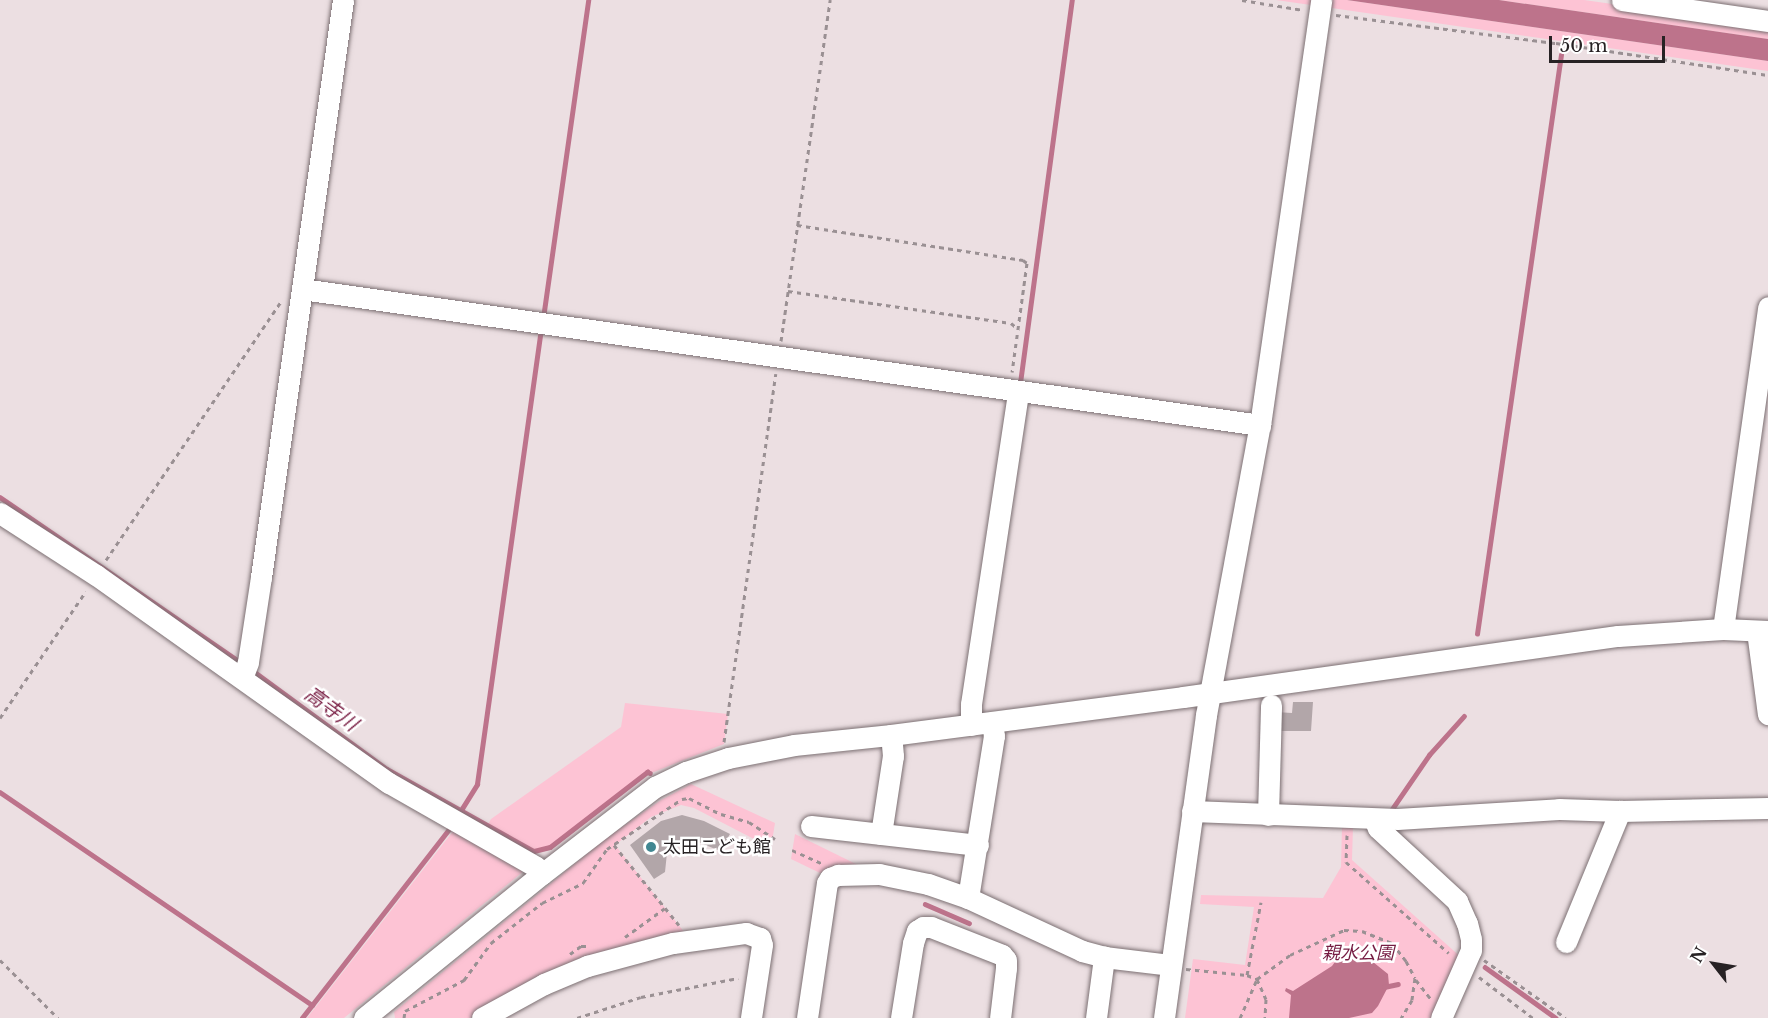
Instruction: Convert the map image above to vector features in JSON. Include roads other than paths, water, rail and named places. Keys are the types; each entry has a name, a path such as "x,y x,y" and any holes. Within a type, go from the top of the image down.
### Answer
{"street":[{"path":"242,678 248,662 343,0"},
{"path":"1622,0 1768,21"},
{"path":"1164,1018 1177,967 1192,811 1211,692 1260,425 1319,8"},
{"path":"302,289 1260,425"},
{"path":"1723,629 1768,307"},
{"path":"970,725 1014,390"},
{"path":"0,513 96,575 389,783 536,867 542,874"},
{"path":"376,1015 542,874 655,787 686,772 728,758 794,745 970,725 1618,636 1723,629 1763,631 1768,714"},
{"path":"1268,815 1271,705"},
{"path":"968,898 994,736 992,722"},
{"path":"881,834 893,756 891,735"},
{"path":"1192,811 1374,819 1559,809 1620,811 1768,808"},
{"path":"1566,942 1620,811"},
{"path":"1374,819 1378,828 1457,902 1467,923 1471,939 1464,955 1447,1015"},
{"path":"811,826 978,845"},
{"path":"807,1018 827,883 830,878 849,874 879,874 928,884 968,898 1057,942 1104,957 1177,967"},
{"path":"901,1018 913,943 917,931 923,927 932,927 1002,955 1006,960 1006,968 1000,1018"},
{"path":"482,1018 544,984 587,966 625,954 687,941 754,934 762,945 751,1018"},
{"path":"1096,1018 1104,957"}],"waterway":[{"path":"543,318 588,0"},
{"path":"1020,383 1072,0"},
{"path":"1477,634 1561,55"},
{"path":"458,815 477,784 541,329"},
{"name":"高寺川","path":"0,497 240,662"},
{"name":"高寺川","path":"252,670 387,769 534,851 550,847 647,772 650,773"},
{"path":"1390,812 1429,755 1464,716"},
{"path":"0,792 312,1005"},
{"path":"302,1018 452,825"},
{"name":"高寺川","path":"925,904 969,923"},
{"path":"1485,967 1556,1018"},
{"path":"1384,987 1398,984"}],"place":[{"name":"太田こども館","path":"651,847"}],"park label":[{"name":"親水公園","path":"1358,953"}]}
